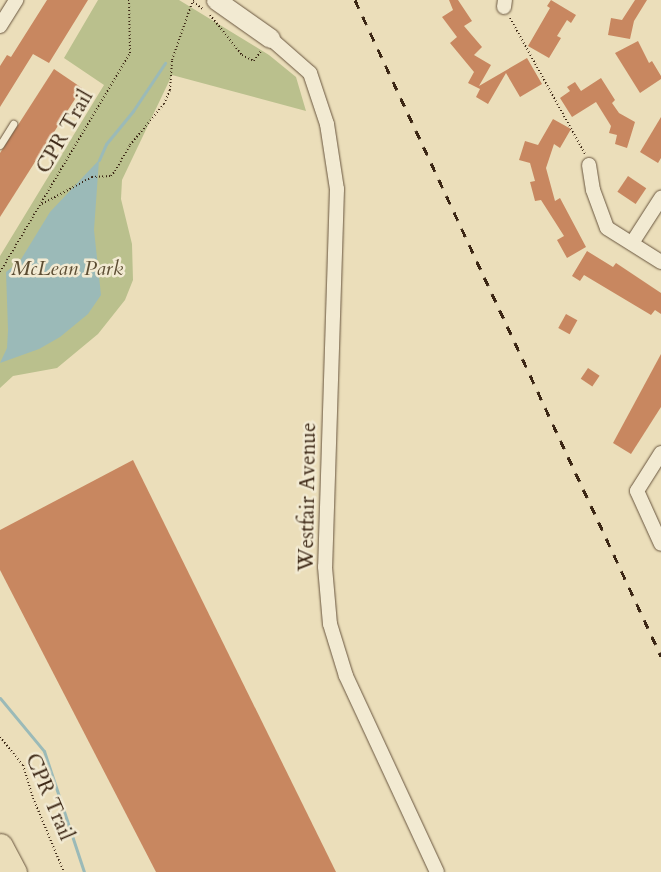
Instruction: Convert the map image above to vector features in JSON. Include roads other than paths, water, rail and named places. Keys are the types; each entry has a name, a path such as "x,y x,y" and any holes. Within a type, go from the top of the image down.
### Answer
{"highway":[{"path":"0,846 14,872"}],"street":[{"path":"0,26 16,0"},
{"path":"216,0 270,38"},
{"name":"Westfair Avenue","path":"270,38 310,73 320,103 336,189 326,567 330,624 346,676 437,872"},
{"path":"589,165 593,190 607,228 661,262"},
{"path":"632,243 661,198"},
{"path":"661,453 637,491 661,544"}],"lane":[{"path":"0,145 13,124"}],"water":[{"path":"99,160 94,230 101,295 88,314 60,337 39,349 0,363 7,348 6,272 20,261 50,212"}],"waterway":[{"path":"99,160 106,144 133,111 165,63"},
{"path":"0,698 44,751 84,872"}],"railway":[{"path":"355,0 661,656"}],"park label":[{"name":"McLean Park","path":"67,269"}]}
